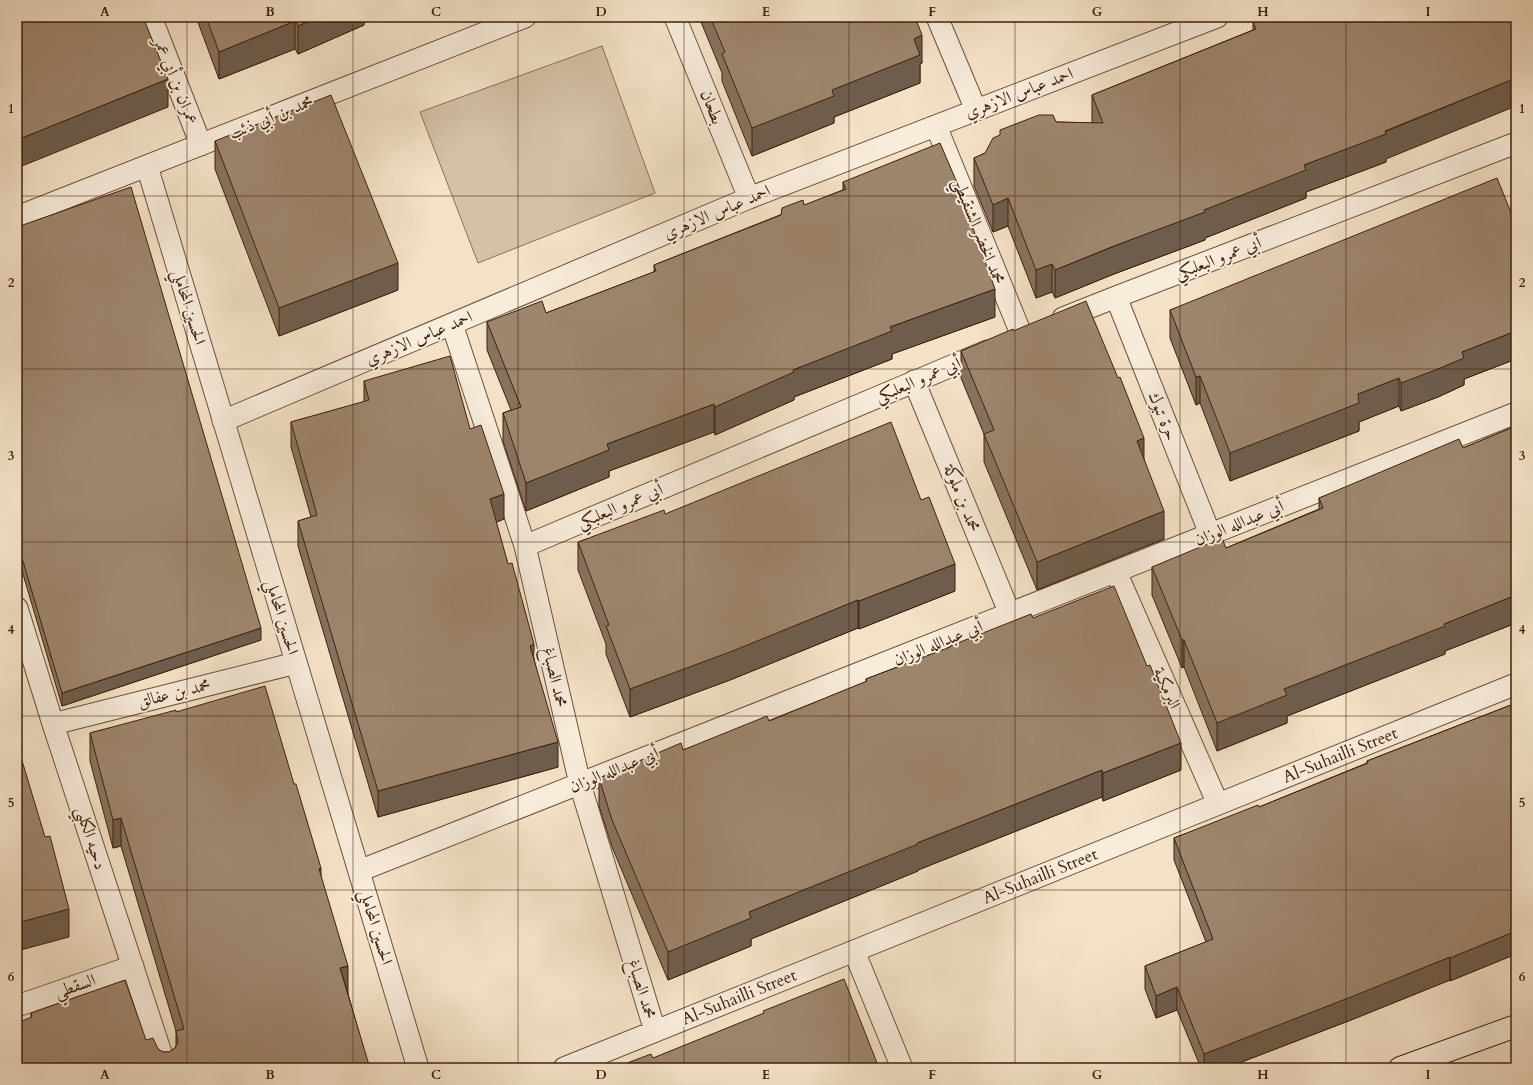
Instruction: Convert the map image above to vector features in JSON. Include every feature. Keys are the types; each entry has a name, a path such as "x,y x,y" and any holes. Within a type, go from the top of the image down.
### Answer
{"main road":[{"path":"1400,1068 1516,1026"}],"street":[{"name":"عمران بن أبي عمر","path":"151,17 201,145"},
{"name":"محمد بن أبي ذئب","path":"17,218 525,17"},
{"name":"بطحان","path":"675,17 749,198"},
{"path":"937,17 976,110"},
{"name":"احمد عباس الازهري","path":"223,421 749,198 1217,17"},
{"name":"محمد الخضر الشنقيطي","path":"936,126 1034,331"},
{"name":"أبي عمرو البعلبكي","path":"525,546 1116,297 1516,143"},
{"name":"الحسين المحاملي","path":"147,166 418,1068"},
{"name":"حرة تبوك","path":"1116,297 1210,534"},
{"name":"محمد الصباغ","path":"452,324 525,546 580,784 655,1031"},
{"name":"محمد بن ملوكة","path":"914,381 1010,614"},
{"name":"أبي عبدالله الوزان","path":"359,871 1516,414"},
{"name":"البرمكية","path":"1116,572 1218,804"},
{"name":"دحيه الكلبي","path":"17,608 53,724 166,1068"},
{"name":"محمد بن عفالق","path":"53,724 296,663"},
{"name":"Al-Suhailli Street","path":"564,1068 1516,684"},
{"path":"854,951 902,1068"},
{"name":"السقطي","path":"17,1006 132,966"}],"shaded area":[{"path":"602,46 655,193 478,263 420,112"}],"building":[{"path":"17,17 143,17 168,79 17,140"},
{"path":"206,17 318,17 298,26 295,21 219,52"},
{"path":"710,17 915,17 922,35 914,39 920,55 832,90 834,96 752,128 722,54 725,52"},
{"path":"1265,17 1516,17 1516,78 1385,131 1386,134 1304,165 1306,170 1204,210 1205,212 1055,270 1052,264 1036,270 1008,198 993,205 974,158 985,153 993,138 1000,135 1000,130 1039,115 1053,115 1056,122 1103,123 1092,95 1256,29 1253,22"},
{"path":"331,95 398,263 279,308 215,141"},
{"path":"940,143 970,213 968,214 995,289 890,327 892,331 793,370 794,372 715,407 714,404 607,444 609,450 526,483 503,413 521,407 487,322 542,301 546,313 656,271 654,265 781,215 782,208 803,200 804,205 846,189 843,182"},
{"path":"1497,178 1516,225 1516,331 1462,352 1464,358 1438,369 1401,383 1399,378 1358,394 1359,403 1230,453 1200,376 1196,377 1170,310"},
{"path":"131,187 261,628 62,693 17,541 17,227"},
{"path":"1086,301 1118,378 1120,377 1144,438 1137,441 1164,511 1037,562 984,434 994,430 961,351"},
{"path":"450,356 470,429 481,425 504,494 490,499 508,564 512,563 534,644 530,646 558,742 378,791 298,521 317,515 291,422 369,400 364,381"},
{"path":"891,422 921,500 929,497 955,564 859,601 858,600 730,652 630,689 606,626 609,625 578,542 664,510 665,514"},
{"path":"1516,426 1516,595 1444,624 1445,626 1284,689 1287,695 1217,723 1184,640 1182,640 1152,567 1222,538 1226,548 1323,508 1319,498 1459,439 1463,448"},
{"path":"1114,586 1147,666 1150,665 1181,743 1103,773 1102,770 917,843 918,844 749,912 751,918 668,952 612,820 599,778 681,743 683,750 767,716 769,721 867,681 866,679 1031,614 1033,618"},
{"path":"265,686 321,868 319,869 348,966 340,968 369,1065 359,1068 17,1068 17,1023 32,1017 31,1013 125,980 146,1040 153,1038 158,1049 163,1052 169,1052 175,1048 178,1042 176,1031 184,1029 121,818 113,820 90,733 176,710 176,712"},
{"path":"1516,703 1516,931 1204,1054 1177,987 1156,996 1145,966 1213,939 1174,838 1258,805 1259,807 1368,763 1367,761"},
{"path":"17,744 45,837 50,836 69,909 17,923"},
{"path":"844,979 879,1068 614,1068 651,1054 653,1058 764,1013 763,1011"}]}
